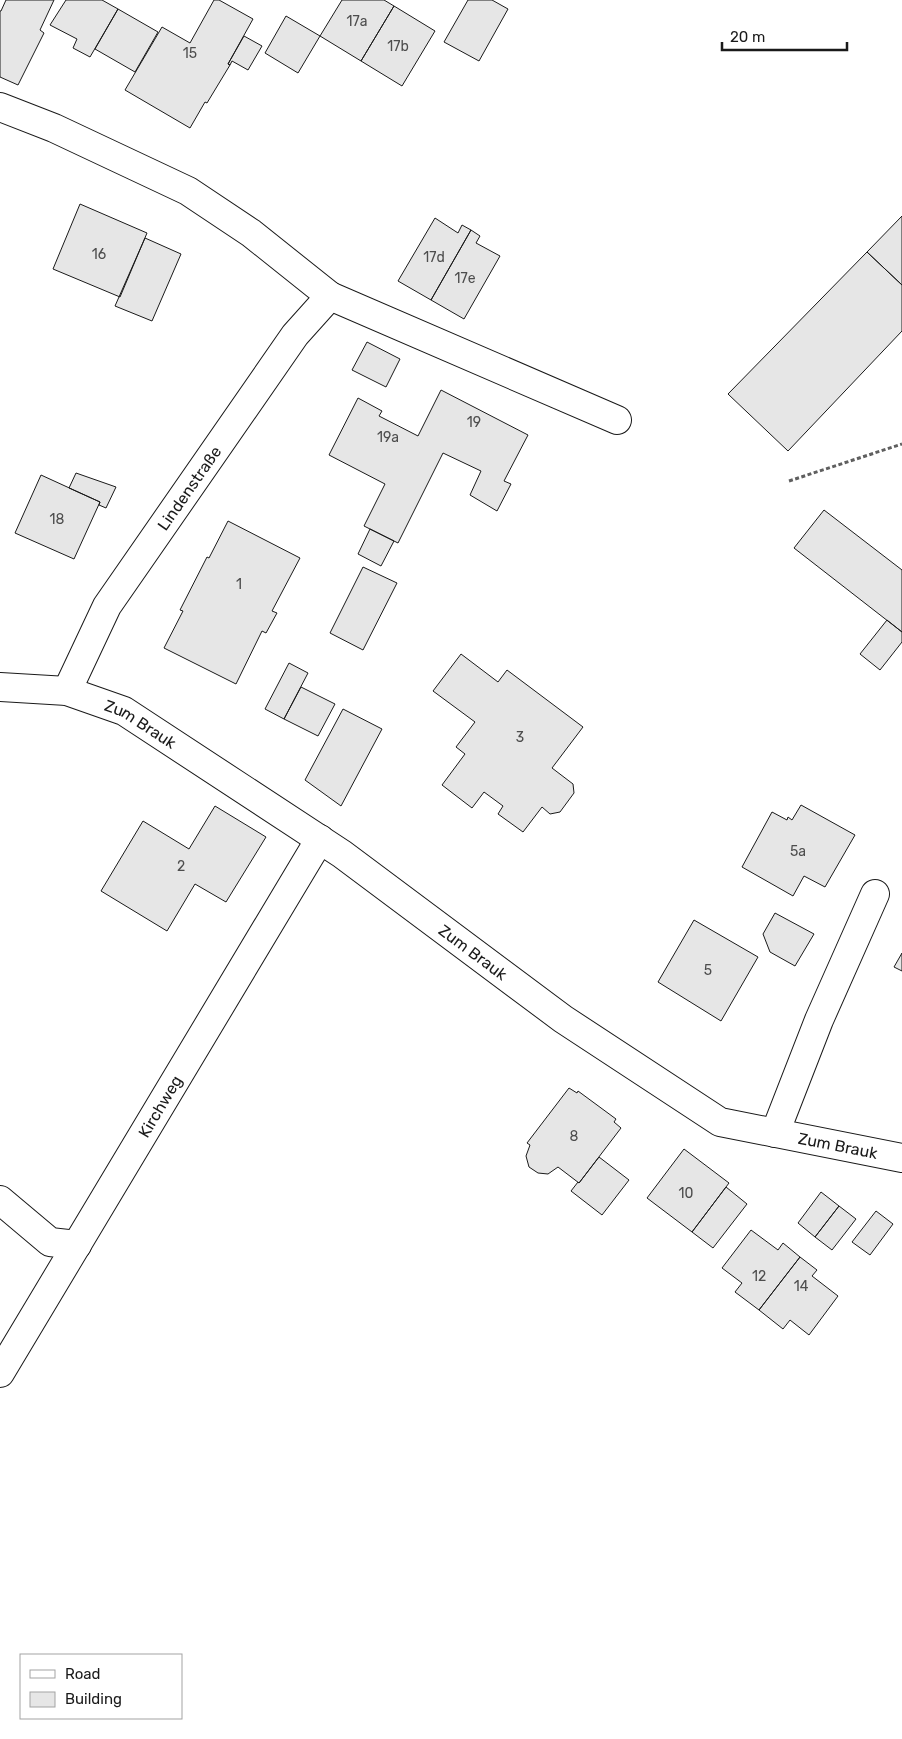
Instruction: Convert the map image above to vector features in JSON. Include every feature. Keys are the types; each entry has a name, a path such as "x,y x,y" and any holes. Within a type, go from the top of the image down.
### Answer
{"street":[{"path":"0,107 54,128 188,191 251,233 330,296 617,420"},
{"name":"Lindenstraße","path":"67,691 107,606 295,335 330,296"},
{"name":"Zum Brauk","path":"0,687 67,691 124,711 320,840 563,1019 720,1122 902,1158"},
{"name":"Kirchweg","path":"0,1373 320,840"},
{"path":"775,1133 819,1020 875,894"},
{"path":"0,1200 50,1242 77,1245"}],"path":[{"path":"789,480 902,444"}],"building":[{"path":"6,0 54,0 40,30 44,33 18,85 0,77 0,11"},
{"path":"66,0 102,0 118,9 90,57 73,48 77,39 50,25"},
{"path":"214,0 219,0 253,19 228,64 230,65 190,128 125,90 162,27 190,43"},
{"path":"342,0 384,0 394,6 361,61 320,36"},
{"path":"468,0 492,0 508,9 479,61 444,42"},
{"path":"394,6 435,31 402,86 361,61"},
{"path":"118,9 158,32 135,72 95,49"},
{"path":"286,16 320,36 298,73 265,53"},
{"path":"244,36 262,46 248,70 232,61 230,65 228,64"},
{"path":"80,204 147,233 120,297 53,269"},
{"path":"902,216 902,285 867,252"},
{"path":"435,218 458,233 462,225 471,230 431,300 398,281"},
{"path":"471,230 480,236 476,243 500,256 464,319 431,300"},
{"path":"145,238 181,254 152,321 115,306"},
{"path":"867,252 902,285 902,331 788,451 728,394"},
{"path":"367,342 400,359 386,387 352,370"},
{"path":"441,390 528,435 504,481 511,484 497,511 470,495 481,471 443,453 398,543 364,526 385,484 329,455 358,398 382,411 379,416 418,436"},
{"path":"76,473 116,487 106,508 99,505 100,502 69,488"},
{"path":"41,475 100,502 74,559 15,533"},
{"path":"824,510 902,570 902,632 794,548"},
{"path":"228,521 300,558 272,611 277,613 266,633 262,631 236,684 164,648 183,611 180,610"},
{"path":"370,529 394,541 381,566 358,554"},
{"path":"363,567 397,583 363,650 330,633"},
{"path":"887,620 902,632 902,642 880,670 860,654"},
{"path":"461,654 498,682 507,670 583,727 552,768 573,784 574,793 560,812 550,814 542,807 523,832 498,814 503,806 484,792 472,808 442,785 465,754 456,747 475,722 433,691"},
{"path":"289,663 308,673 284,719 265,709"},
{"path":"301,687 335,704 318,736 284,719"},
{"path":"343,709 382,729 341,806 305,780"},
{"path":"801,805 855,835 825,887 804,876 793,896 742,867 772,812 787,820 788,817 792,820"},
{"path":"215,806 266,837 226,902 195,884 167,931 101,891 143,821 189,849"},
{"path":"775,913 814,934 795,966 770,952 763,934"},
{"path":"694,920 758,957 721,1021 658,982"},
{"path":"902,953 902,971 894,967"},
{"path":"569,1088 577,1093 578,1091 616,1119 614,1122 621,1128 579,1183 558,1167 548,1174 538,1173 529,1167 526,1156 530,1145 527,1143"},
{"path":"684,1149 729,1183 692,1232 647,1198"},
{"path":"599,1157 629,1180 602,1215 571,1191"},
{"path":"726,1187 747,1204 713,1248 692,1232"},
{"path":"821,1192 839,1206 815,1237 798,1223"},
{"path":"839,1206 856,1219 832,1250 815,1237"},
{"path":"876,1211 893,1224 870,1255 852,1242"},
{"path":"751,1230 778,1250 783,1243 800,1257 759,1310 735,1292 742,1283 722,1268"},
{"path":"800,1257 817,1270 812,1276 838,1296 809,1335 790,1320 783,1329 759,1310"}]}
